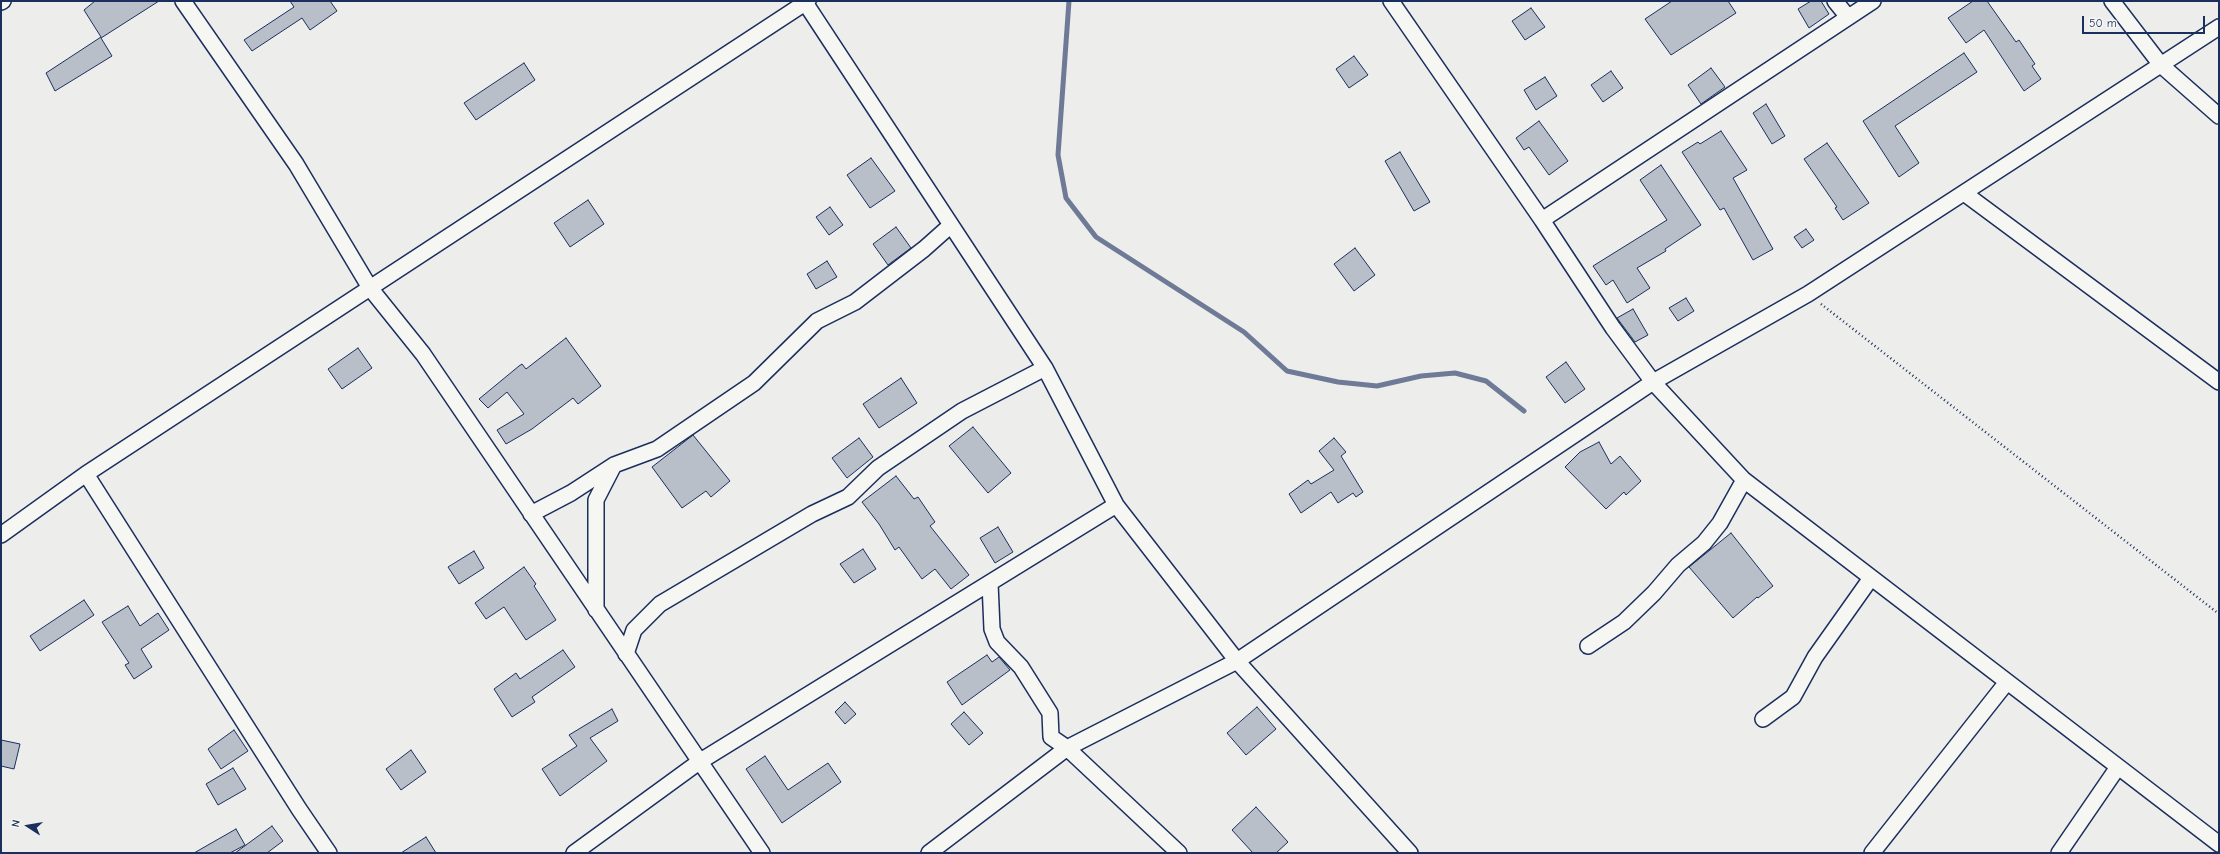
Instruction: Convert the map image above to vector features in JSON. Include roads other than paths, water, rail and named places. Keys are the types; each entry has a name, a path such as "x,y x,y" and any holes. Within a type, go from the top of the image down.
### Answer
{"street":[{"path":"183,1 296,164 370,288 423,354 762,853"},
{"path":"1391,1 1542,220 1613,328 1654,382 1744,480 2219,844"},
{"path":"1835,1 1848,17"},
{"path":"1542,220 1873,1"},
{"path":"2112,1 2161,65 2219,116"},
{"path":"1,535 86,474 806,2 1045,368 1116,505 1237,661 1410,853"},
{"path":"929,853 1067,748 1237,661 1654,382 1808,294 2219,27"},
{"path":"1964,193 2219,382"},
{"path":"531,514 571,493 614,465 657,449 754,383 817,321 855,302 924,249 951,225"},
{"path":"626,654 634,630 660,604 812,514 848,497 878,468 962,410 1045,368"},
{"path":"596,610 596,500 614,465"},
{"path":"86,474 299,809 329,853"},
{"path":"1588,646 1624,622 1654,594 1678,565 1704,543 1720,523 1744,480"},
{"path":"574,853 699,762 1116,505"},
{"path":"1763,719 1793,697 1815,657 1871,578"},
{"path":"990,583 992,630 997,642 1021,667 1050,713 1051,736 1067,748 1179,853"},
{"path":"1872,853 2007,682"},
{"path":"2059,853 2118,767"}],"waterway":[{"path":"1069,1 1058,155 1066,198 1096,237 1244,332 1287,371 1338,382 1377,386 1421,376 1455,373 1486,381 1524,411"}]}
